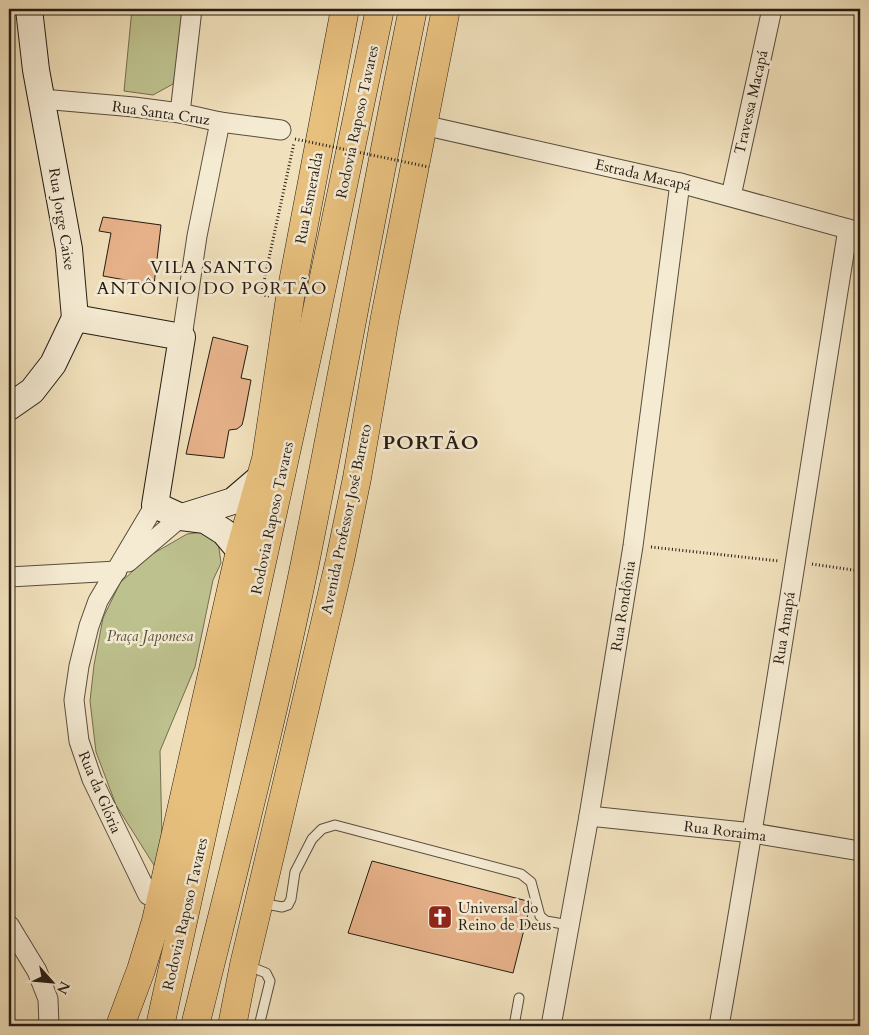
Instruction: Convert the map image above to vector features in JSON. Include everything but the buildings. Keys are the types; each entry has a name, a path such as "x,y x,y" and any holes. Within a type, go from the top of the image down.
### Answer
{"highway":[{"name":"Rua Esmeralda","path":"261,477 266,459 290,298 345,9"},
{"name":"Rodovia Raposo Tavares","path":"160,1026 312,334 380,9"},
{"name":"Rodovia Raposo Tavares","path":"195,1026 304,566 380,166 413,9"},
{"name":"Avenida Professor José Barreto","path":"232,1026 258,903 340,560 357,478 385,317 446,9"},
{"path":"120,1026 141,970 156,921 240,552 261,477"}],"main road":[{"name":"Rua Jorge Caixe","path":"29,9 42,99 69,249 75,318"},
{"path":"9,408 32,391 53,364 75,318 182,337 155,505 181,517 206,520 224,532 240,552"},
{"path":"181,517 233,501 261,477"}],"street":[{"path":"180,113 192,9"},
{"name":"Travessa Macapá","path":"731,196 772,9"},
{"name":"Rua Santa Cruz","path":"42,99 134,107 280,130"},
{"path":"182,337 197,236 220,122"},
{"name":"Estrada Macapá","path":"423,125 680,183 854,230"},
{"name":"Rua Rondônia","path":"551,1026 589,816 632,546 680,183"},
{"name":"Rua Amapá","path":"719,1026 753,834 794,562 854,230"},
{"name":"Rua da Glória","path":"148,895 92,779 79,741 74,700 79,666 89,626 98,601 155,505"},
{"path":"9,577 117,571 181,517"},
{"name":"Rua Roraima","path":"589,816 753,834 860,851"},
{"path":"9,925 37,970 48,999 49,1026"}],"lane":[{"path":"258,903 282,907 288,904 291,899 295,872 312,839 322,829 335,825 521,874 531,882 540,916 546,921 569,925"},
{"path":"244,965 266,973 270,981 259,1026"},
{"path":"514,1026 520,998"}],"path":[{"path":"290,298 261,295 295,139 429,167"},
{"path":"632,546 860,570"}],"green space":[{"path":"132,9 183,9 187,28 173,84 153,95 124,91"},
{"name":"Praça Japonesa","path":"203,532 218,541 221,563 213,580 195,667 160,751 162,839 157,870 116,805 96,752 90,701 94,665 103,618 120,583 149,556 187,534"}],"place":[{"name":"Universal do Reino de Deus","path":"440,917"}],"district":[{"name":"VILA SANTO ANTÔNIO DO PORTÃO","path":"212,277"},
{"name":"PORTÃO","path":"431,442"}]}
